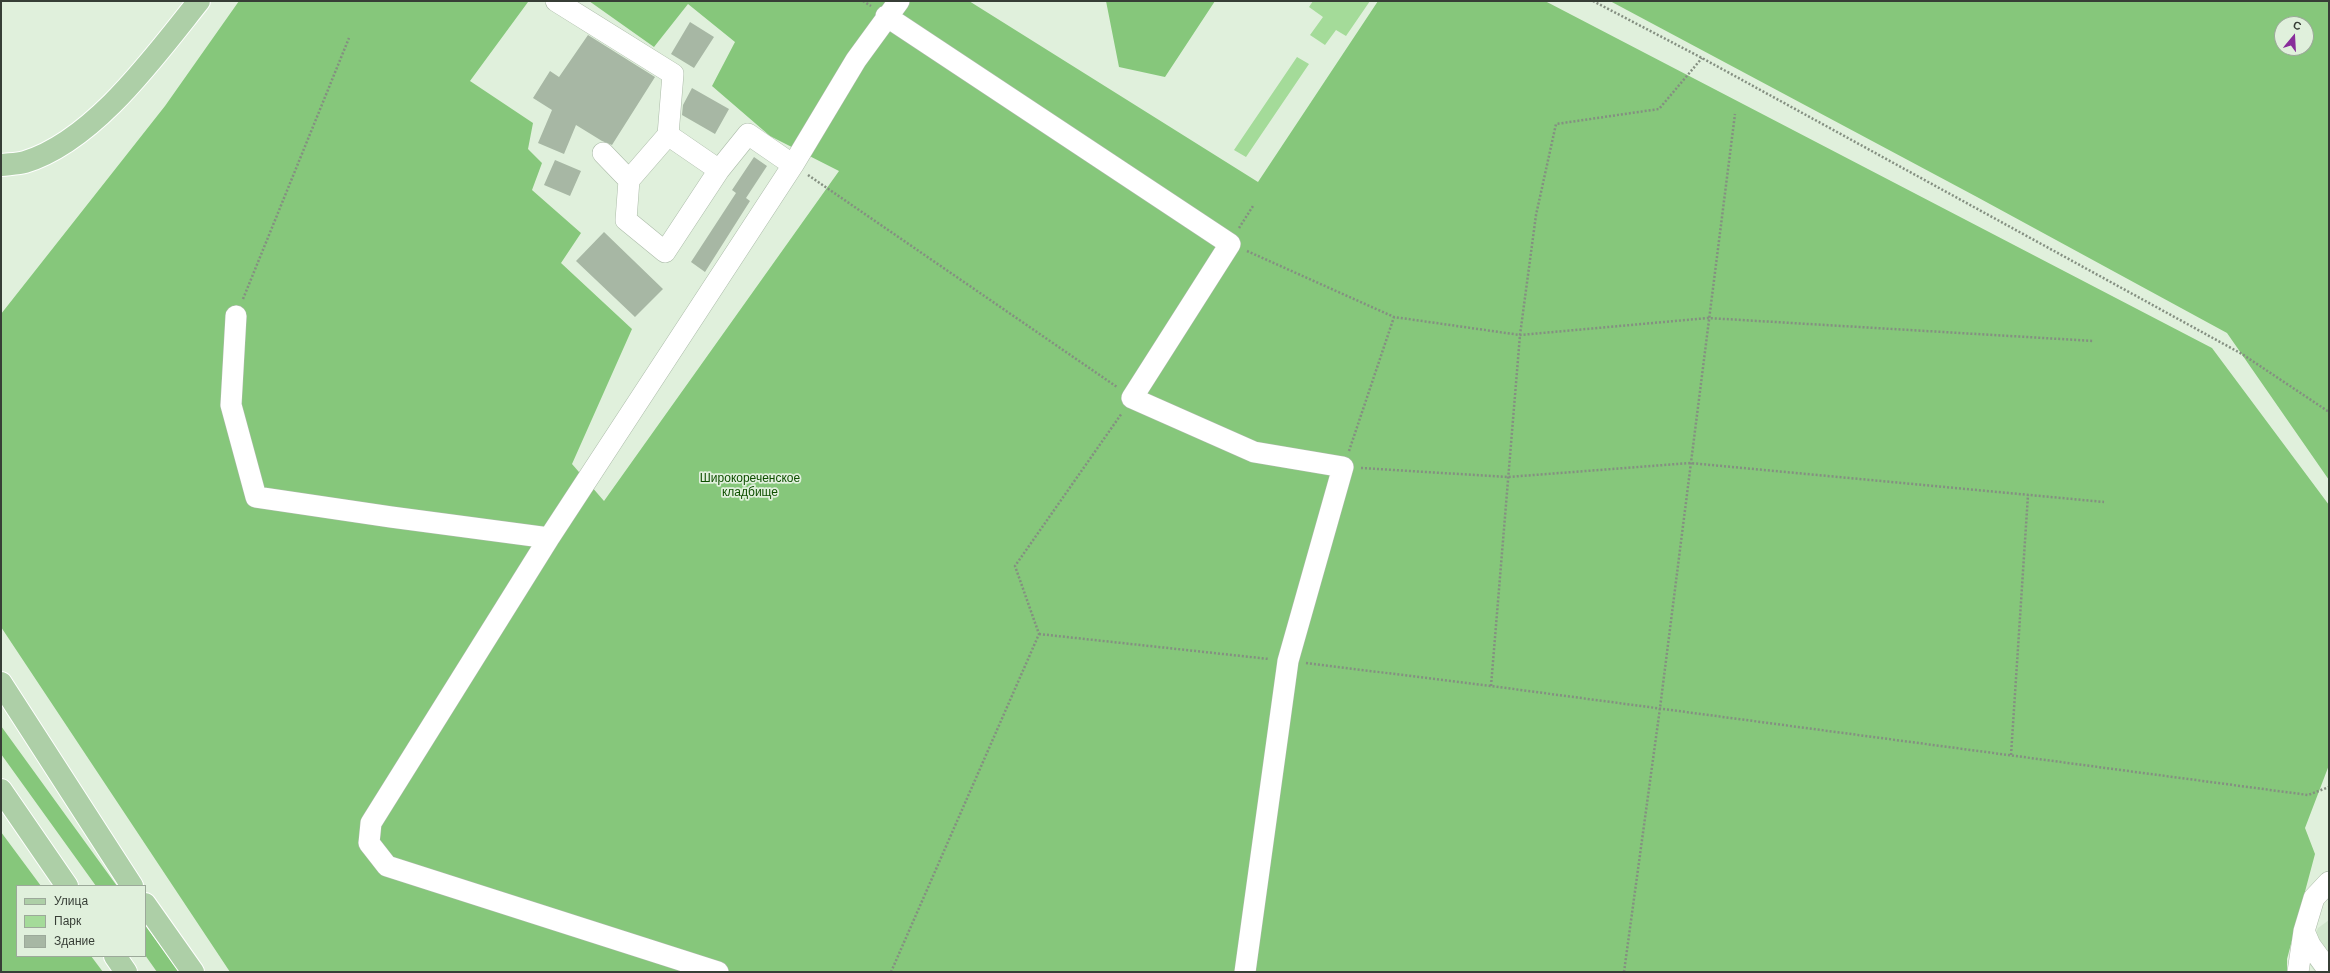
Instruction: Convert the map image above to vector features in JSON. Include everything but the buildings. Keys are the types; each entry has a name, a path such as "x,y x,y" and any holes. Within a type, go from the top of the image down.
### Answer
{"main road":[{"path":"1,172 60,146 125,90 198,1"},
{"path":"1,165 25,162"},
{"path":"1,683 131,885"},
{"path":"1,790 66,885"},
{"path":"146,905 193,972"},
{"path":"116,957 126,972"}],"lane":[{"path":"556,1 673,74 668,135 629,180 626,220 665,252 719,170 748,134 793,165"},
{"path":"718,972 387,866 369,843 371,823 549,538 793,165 856,60 892,9 1230,244 1132,398 1254,452 1343,467 1288,661 1245,972"},
{"path":"668,135 719,170"},
{"path":"603,153 629,180"},
{"path":"236,316 231,405 256,497 549,538"},
{"path":"2298,972 2304,931 2314,898 2329,882"},
{"path":"2304,931 2310,945 2329,971"}],"path":[{"path":"1593,1 1702,58 2242,354 2329,412"},
{"path":"236,316 349,38"},
{"path":"1491,686 1520,334 1536,215 1556,124 1659,109 1702,58"},
{"path":"1624,972 1660,708 1708,318 1735,114"},
{"path":"793,165 1132,398 1015,566 1039,634 891,972"},
{"path":"1253,206 1230,244 1394,317 1520,334 1708,318 2094,341"},
{"path":"1394,317 1343,467 1508,477 1690,463 2104,502"},
{"path":"2011,755 2028,495"},
{"path":"1039,634 1288,661 1491,686 2308,795 2329,787"}],"shaded area":[{"path":"2329,920 2329,972 2315,972 2310,965 2310,945 2318,928"}],"green space":[{"name":"Широкореченское кладбище","path":"239,1 528,2 470,81 533,123 528,149 542,163 532,190 581,233 561,263 632,329 572,464 604,501 839,171 770,136 712,86 735,42 688,4 654,47 589,1 969,1 1258,182 1378,1 1545,1 2212,348 2329,505 2329,765 2305,828 2315,854 2287,959 2287,972 230,972 1,627 1,314 165,106"},
{"path":"1106,1 1215,1 1165,77 1119,67"},
{"path":"1313,1 1370,1 1346,36 1336,30 1325,45 1310,35 1323,17 1309,7"},
{"path":"1610,1 2329,1 2329,480 2227,333 1977,197"},
{"path":"1297,57 1309,64 1246,157 1234,150"},
{"path":"1,726 116,885 95,885 1,754"},
{"path":"1,832 40,885 16,885 16,957 92,957 103,972 1,972"},
{"path":"146,926 179,972 157,972 146,956"}]}
